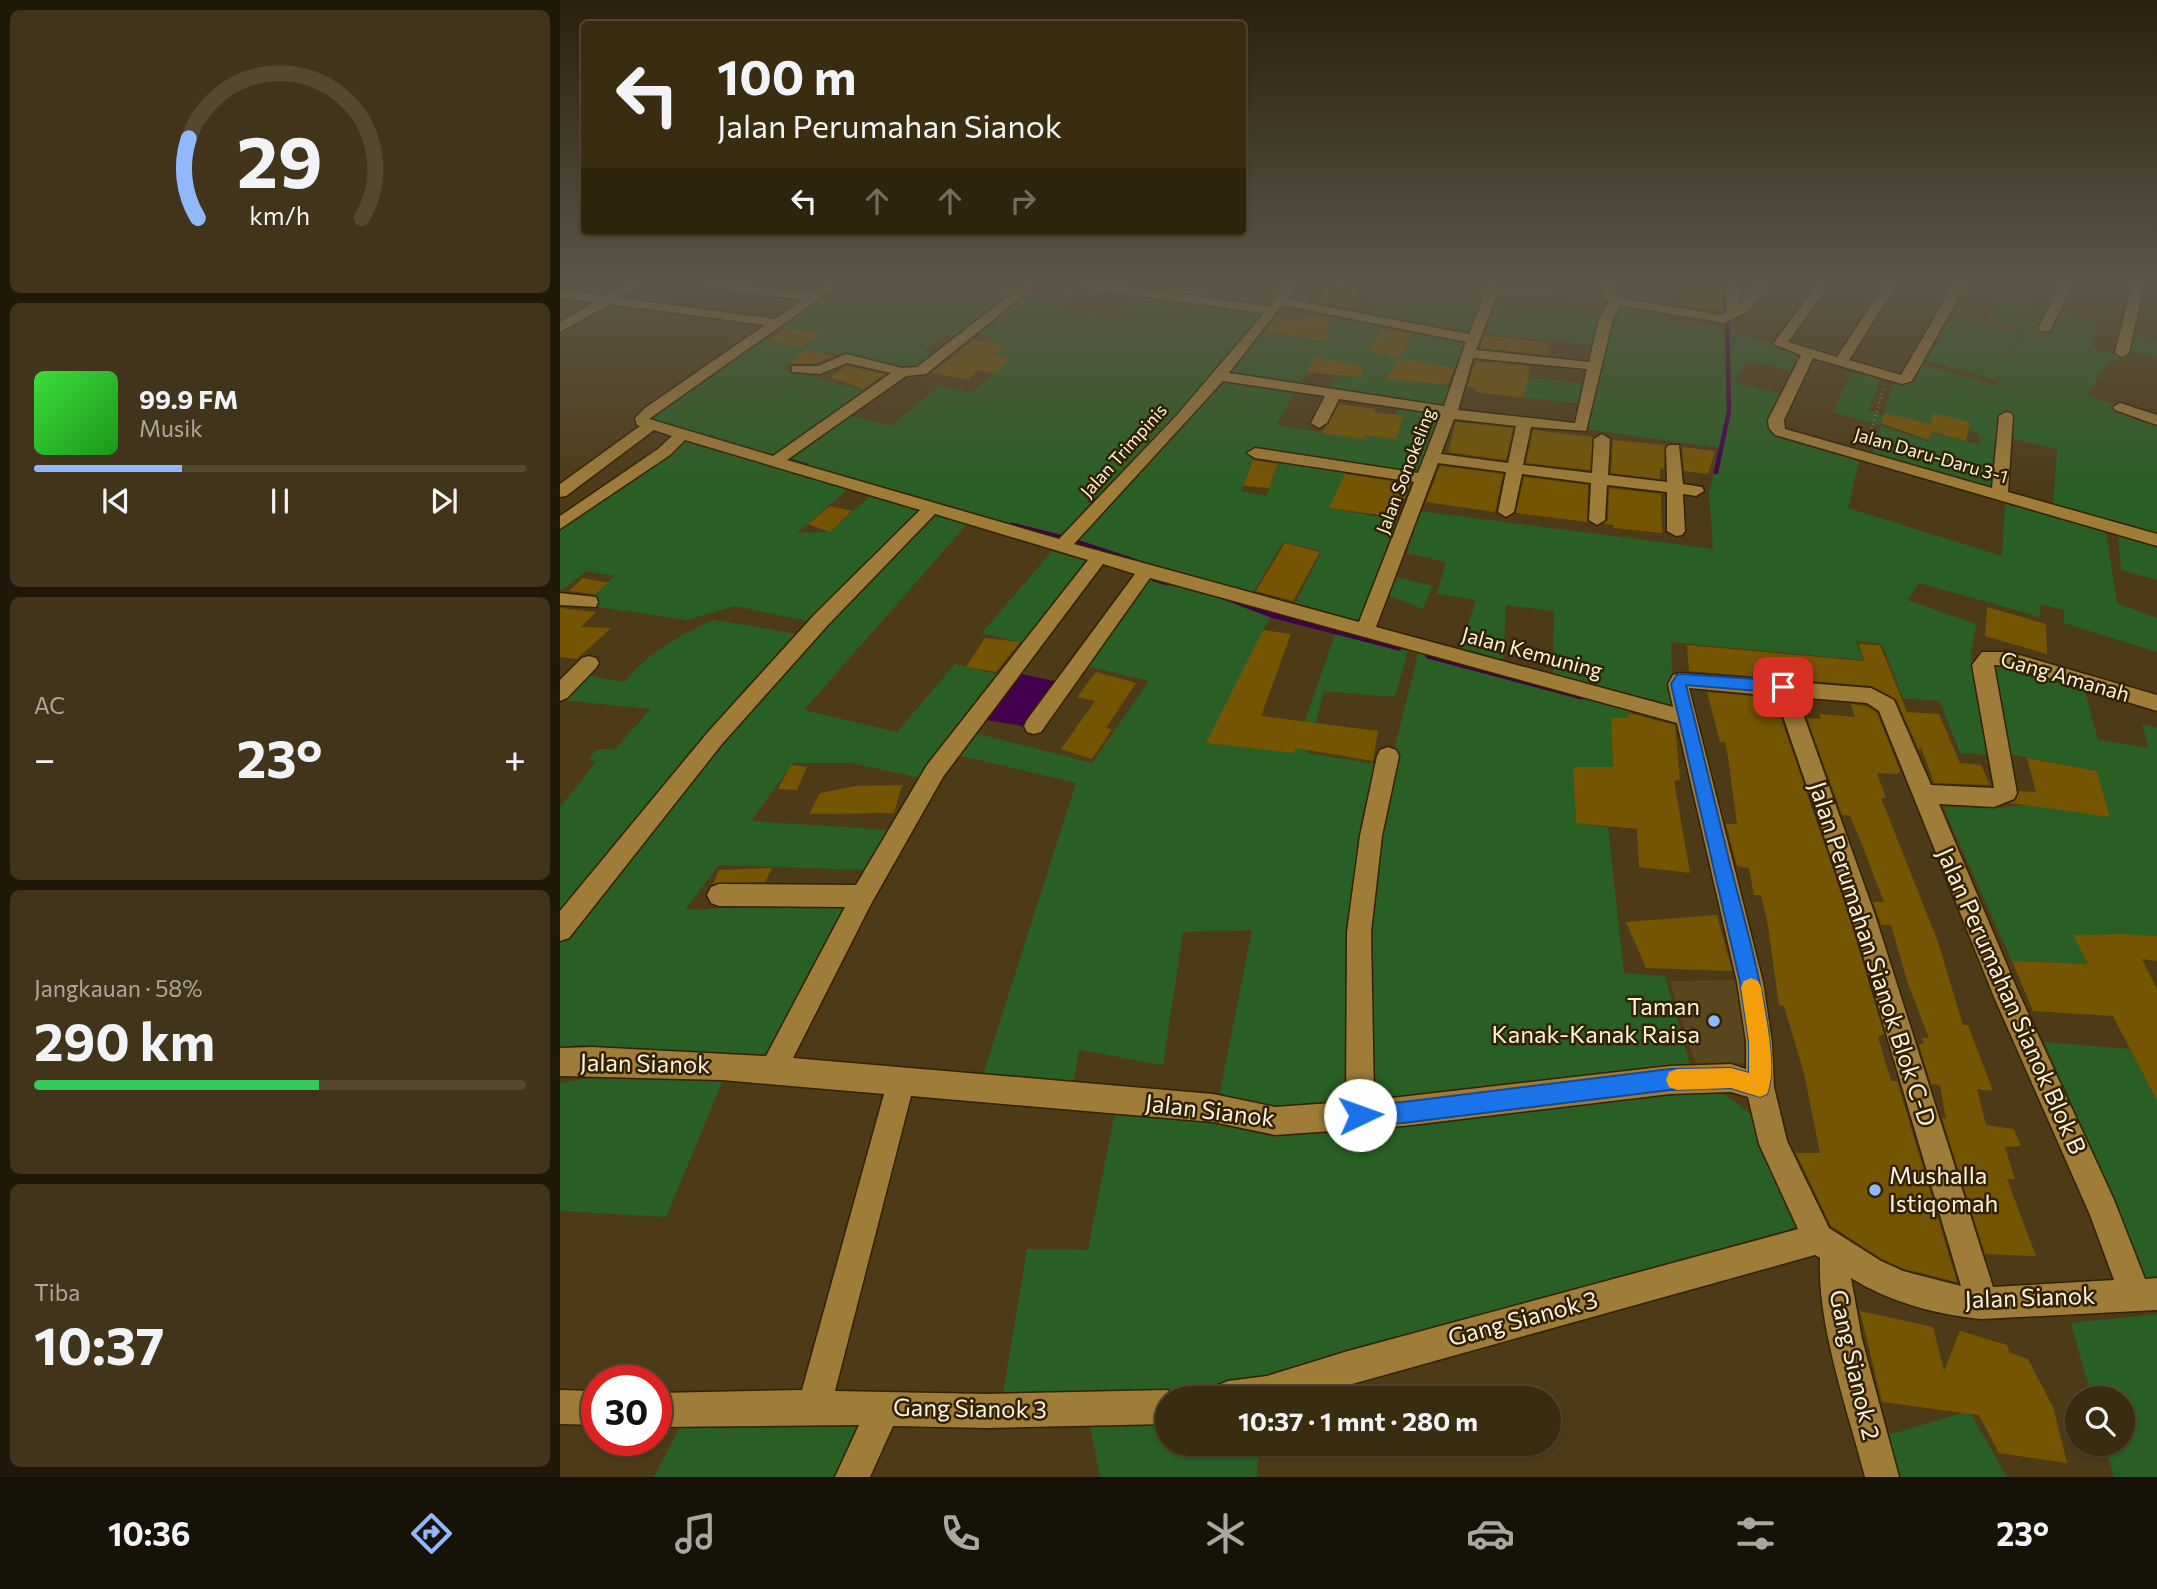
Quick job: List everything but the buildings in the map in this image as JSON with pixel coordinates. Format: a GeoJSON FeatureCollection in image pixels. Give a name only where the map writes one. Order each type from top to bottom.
{"type":"FeatureCollection","features":[{"type":"Feature","properties":{"kind":"street"},"geometry":{"type":"LineString","coordinates":[[652,425],[642,422],[644,415],[734,353]]}},
{"type":"Feature","properties":{"kind":"street"},"geometry":{"type":"LineString","coordinates":[[797,369],[820,370],[846,358],[914,373],[926,369],[946,353]]}},
{"type":"Feature","properties":{"kind":"street","name":"Jalan Trimpinis"},"geometry":{"type":"LineString","coordinates":[[1063,545],[1117,490],[1237,353]]}},
{"type":"Feature","properties":{"kind":"street","name":"Jalan Sonokeling"},"geometry":{"type":"LineString","coordinates":[[1365,632],[1450,412],[1469,353]]}},
{"type":"Feature","properties":{"kind":"street"},"geometry":{"type":"LineString","coordinates":[[1513,353],[1587,365]]}},
{"type":"Feature","properties":{"kind":"street"},"geometry":{"type":"LineString","coordinates":[[1218,376],[1450,412],[1581,428],[1598,353]]}},
{"type":"Feature","properties":{"kind":"street"},"geometry":{"type":"LineString","coordinates":[[1806,353],[1887,377],[1907,378],[1921,353]]}},
{"type":"Feature","properties":{"kind":"street"},"geometry":{"type":"LineString","coordinates":[[1840,363],[1847,353]]}},
{"type":"Feature","properties":{"kind":"street","name":"Jalan Daru-Daru 3-1"},"geometry":{"type":"LineString","coordinates":[[1809,354],[1776,420],[1777,428],[1795,438],[2157,540]]}},
{"type":"Feature","properties":{"kind":"street"},"geometry":{"type":"LineString","coordinates":[[777,460],[902,372]]}},
{"type":"Feature","properties":{"kind":"street"},"geometry":{"type":"LineString","coordinates":[[1320,423],[1334,393]]}},
{"type":"Feature","properties":{"kind":"street"},"geometry":{"type":"LineString","coordinates":[[2120,407],[2157,419]]}},
{"type":"Feature","properties":{"kind":"street"},"geometry":{"type":"LineString","coordinates":[[2000,496],[2006,416]]}},
{"type":"Feature","properties":{"kind":"street"},"geometry":{"type":"LineString","coordinates":[[560,492],[652,425]]}},
{"type":"Feature","properties":{"kind":"street","name":"Jalan Kemuning"},"geometry":{"type":"LineString","coordinates":[[652,425],[1146,571],[1686,718]]}},
{"type":"Feature","properties":{"kind":"street"},"geometry":{"type":"LineString","coordinates":[[1506,512],[1523,427]]}},
{"type":"Feature","properties":{"kind":"street"},"geometry":{"type":"LineString","coordinates":[[560,524],[664,452],[683,433]]}},
{"type":"Feature","properties":{"kind":"street"},"geometry":{"type":"LineString","coordinates":[[1597,520],[1602,439]]}},
{"type":"Feature","properties":{"kind":"street"},"geometry":{"type":"LineString","coordinates":[[1674,448],[1676,531]]}},
{"type":"Feature","properties":{"kind":"street"},"geometry":{"type":"LineString","coordinates":[[1255,453],[1424,479]]}},
{"type":"Feature","properties":{"kind":"street"},"geometry":{"type":"LineString","coordinates":[[1432,458],[1696,491]]}},
{"type":"Feature","properties":{"kind":"street"},"geometry":{"type":"LineString","coordinates":[[560,930],[715,738],[821,620],[932,507]]}},
{"type":"Feature","properties":{"kind":"street"},"geometry":{"type":"LineString","coordinates":[[773,1070],[863,896],[935,771],[1099,556]]}},
{"type":"Feature","properties":{"kind":"street"},"geometry":{"type":"LineString","coordinates":[[1034,726],[1146,571]]}},
{"type":"Feature","properties":{"kind":"street"},"geometry":{"type":"LineString","coordinates":[[560,599],[589,602]]}},
{"type":"Feature","properties":{"kind":"street","name":"Gang Amanah"},"geometry":{"type":"LineString","coordinates":[[1922,794],[1994,798],[2006,793],[1982,666],[1989,657],[2009,659],[2157,703]]}},
{"type":"Feature","properties":{"kind":"street"},"geometry":{"type":"LineString","coordinates":[[560,693],[589,663]]}},
{"type":"Feature","properties":{"kind":"street"},"geometry":{"type":"LineString","coordinates":[[1783,687],[1682,679],[1679,681],[1750,982],[1759,1042],[1760,1087],[1773,1144],[1827,1245]]}},
{"type":"Feature","properties":{"kind":"street","name":"Jalan Perumahan Sianok Blok B"},"geometry":{"type":"LineString","coordinates":[[1783,687],[1871,696],[1881,700],[1888,708],[2007,997],[2103,1210],[2146,1294]]}},
{"type":"Feature","properties":{"kind":"street","name":"Jalan Perumahan Sianok Blok C-D"},"geometry":{"type":"LineString","coordinates":[[1783,687],[1863,915],[1982,1303]]}},
{"type":"Feature","properties":{"kind":"street"},"geometry":{"type":"LineString","coordinates":[[1360,1115],[1359,932],[1371,836],[1388,756]]}},
{"type":"Feature","properties":{"kind":"street"},"geometry":{"type":"LineString","coordinates":[[719,895],[863,896]]}},
{"type":"Feature","properties":{"kind":"street","name":"Jalan Sianok"},"geometry":{"type":"LineString","coordinates":[[560,1062],[651,1063],[773,1070],[1213,1108],[1275,1121],[1403,1112],[1670,1080],[1731,1078],[1760,1087]]}},
{"type":"Feature","properties":{"kind":"street"},"geometry":{"type":"LineString","coordinates":[[814,1406],[901,1082]]}},
{"type":"Feature","properties":{"kind":"street","name":"Jalan Sianok"},"geometry":{"type":"LineString","coordinates":[[1827,1245],[1901,1286],[1956,1301],[1982,1303],[2146,1294]]}},
{"type":"Feature","properties":{"kind":"street","name":"Gang Sianok 3"},"geometry":{"type":"LineString","coordinates":[[1288,1386],[1348,1367],[1827,1245]]}},
{"type":"Feature","properties":{"kind":"street","name":"Gang Sianok 2"},"geometry":{"type":"LineString","coordinates":[[1827,1245],[1846,1339],[1882,1477]]}},
{"type":"Feature","properties":{"kind":"street","name":"Gang Sianok 3"},"geometry":{"type":"LineString","coordinates":[[672,1410],[814,1406],[987,1411],[1155,1407]]}},
{"type":"Feature","properties":{"kind":"street"},"geometry":{"type":"LineString","coordinates":[[560,1407],[581,1408]]}},
{"type":"Feature","properties":{"kind":"street"},"geometry":{"type":"LineString","coordinates":[[852,1477],[884,1408]]}},
{"type":"Feature","properties":{"kind":"path"},"geometry":{"type":"LineString","coordinates":[[1864,457],[1887,377]]}},
{"type":"Feature","properties":{"kind":"shaded area"},"geometry":{"type":"Polygon","coordinates":[[[1022,674],[1062,683],[1028,727],[986,720],[1022,674]]]}},
{"type":"Feature","properties":{"kind":"shaded area","name":"Taman Kanak-Kanak Raisa"},"geometry":{"type":"Polygon","coordinates":[[[1735,980],[1755,1062],[1696,1066],[1670,981],[1735,980]]]}},
{"type":"Feature","properties":{"kind":"green space"},"geometry":{"type":"Polygon","coordinates":[[[742,353],[802,353],[783,369],[870,392],[777,457],[688,430],[653,423],[655,415],[742,353]]]}},
{"type":"Feature","properties":{"kind":"green space"},"geometry":{"type":"Polygon","coordinates":[[[828,353],[931,353],[939,356],[913,371],[858,357],[828,353]]]}},
{"type":"Feature","properties":{"kind":"green space"},"geometry":{"type":"Polygon","coordinates":[[[1232,353],[1214,376],[1063,538],[950,510],[784,459],[846,414],[891,426],[940,385],[971,393],[1009,360],[994,355],[1232,353]]]}},
{"type":"Feature","properties":{"kind":"green space"},"geometry":{"type":"Polygon","coordinates":[[[1236,353],[1378,353],[1399,358],[1402,353],[1463,353],[1457,369],[1400,358],[1386,379],[1451,386],[1449,408],[1328,389],[1343,362],[1330,360],[1324,366],[1311,364],[1302,379],[1296,383],[1235,378],[1297,388],[1276,425],[1364,439],[1367,431],[1382,432],[1380,437],[1396,439],[1404,417],[1395,414],[1399,406],[1444,412],[1419,475],[1280,453],[1255,453],[1241,491],[1266,496],[1282,455],[1348,467],[1330,508],[1407,522],[1359,623],[1294,605],[1322,551],[1283,542],[1252,594],[1169,572],[1073,541],[1172,438],[1169,436],[1222,377],[1218,376],[1236,353]]]}},
{"type":"Feature","properties":{"kind":"green space"},"geometry":{"type":"Polygon","coordinates":[[[1604,353],[1803,353],[1792,372],[1748,360],[1735,382],[1784,394],[1771,423],[1781,437],[1859,461],[1848,508],[2002,556],[2005,504],[2106,531],[2117,603],[2157,618],[2157,652],[2064,623],[2064,610],[2040,604],[2040,617],[1919,583],[1907,600],[1976,624],[1971,654],[1991,755],[1960,753],[1940,701],[1903,698],[1882,644],[1856,641],[1863,660],[1671,642],[1672,682],[1684,711],[1553,674],[1554,611],[1506,605],[1503,662],[1460,652],[1476,600],[1437,594],[1446,562],[1407,553],[1419,511],[1713,549],[1709,492],[1721,448],[1586,429],[1604,353]]]}},
{"type":"Feature","properties":{"kind":"green space"},"geometry":{"type":"Polygon","coordinates":[[[1929,353],[2010,353],[2006,361],[2011,353],[2111,353],[2121,356],[2118,360],[2109,361],[2087,395],[2157,419],[2157,538],[2053,508],[2057,449],[2004,437],[1995,491],[1872,458],[1881,426],[1928,441],[1933,433],[1980,445],[1979,434],[1968,430],[1969,422],[1932,414],[1931,424],[1884,413],[1893,382],[1911,382],[1923,365],[1997,386],[2000,373],[1997,380],[1925,360],[1929,353]]]}},
{"type":"Feature","properties":{"kind":"green space"},"geometry":{"type":"Polygon","coordinates":[[[2138,353],[2157,353],[2157,358],[2138,353]]]}},
{"type":"Feature","properties":{"kind":"green space"},"geometry":{"type":"Polygon","coordinates":[[[1853,369],[1881,378],[1869,410],[1883,416],[1880,425],[1833,412],[1853,369]]]}},
{"type":"Feature","properties":{"kind":"green space"},"geometry":{"type":"Polygon","coordinates":[[[1528,378],[1591,384],[1586,404],[1524,398],[1528,378]]]}},
{"type":"Feature","properties":{"kind":"green space"},"geometry":{"type":"Polygon","coordinates":[[[687,438],[848,489],[797,533],[830,532],[870,496],[921,510],[807,621],[735,606],[687,620],[599,607],[591,597],[615,576],[586,571],[560,592],[560,527],[687,438]]]}},
{"type":"Feature","properties":{"kind":"green space"},"geometry":{"type":"Polygon","coordinates":[[[932,513],[968,523],[804,710],[897,732],[955,664],[1003,676],[925,779],[852,763],[793,763],[751,821],[888,830],[867,870],[719,865],[685,910],[788,905],[848,907],[763,1062],[579,1045],[560,1048],[560,937],[732,728],[932,513]]]}},
{"type":"Feature","properties":{"kind":"green space"},"geometry":{"type":"Polygon","coordinates":[[[2118,536],[2157,546],[2157,580],[2121,570],[2118,536]]]}},
{"type":"Feature","properties":{"kind":"green space"},"geometry":{"type":"Polygon","coordinates":[[[1052,551],[1092,561],[1029,644],[982,633],[1052,551]]]}},
{"type":"Feature","properties":{"kind":"green space"},"geometry":{"type":"Polygon","coordinates":[[[1397,577],[1432,586],[1423,609],[1388,595],[1397,577]]]}},
{"type":"Feature","properties":{"kind":"green space"},"geometry":{"type":"Polygon","coordinates":[[[1149,578],[1219,596],[1271,615],[1207,743],[1294,752],[1336,632],[1408,651],[1395,697],[1324,691],[1307,753],[1376,764],[1350,1105],[1282,1113],[1219,1097],[1252,930],[1183,932],[1163,1065],[1079,1050],[1073,1083],[981,1081],[1076,783],[953,754],[971,732],[1092,763],[1149,681],[1086,666],[1149,578]]]}},
{"type":"Feature","properties":{"kind":"green space"},"geometry":{"type":"Polygon","coordinates":[[[713,620],[803,635],[560,920],[560,807],[597,761],[588,760],[596,750],[615,749],[651,709],[560,700],[585,675],[625,682],[655,653],[713,620]]]}},
{"type":"Feature","properties":{"kind":"green space"},"geometry":{"type":"Polygon","coordinates":[[[1418,653],[1630,709],[1628,718],[1611,718],[1613,767],[1573,767],[1576,823],[1608,827],[1624,973],[1665,976],[1691,1069],[1369,1104],[1367,964],[1386,785],[1418,653]]]}},
{"type":"Feature","properties":{"kind":"green space"},"geometry":{"type":"Polygon","coordinates":[[[1991,660],[2084,688],[2098,740],[2149,748],[2142,724],[2157,728],[2157,936],[2074,935],[2088,964],[2012,961],[1943,807],[2000,808],[2025,805],[2110,816],[2097,771],[2010,754],[1991,660]]]}},
{"type":"Feature","properties":{"kind":"green space"},"geometry":{"type":"Polygon","coordinates":[[[2044,1042],[2130,1049],[2157,1101],[2157,1283],[2148,1283],[2044,1042]]]}},
{"type":"Feature","properties":{"kind":"green space"},"geometry":{"type":"Polygon","coordinates":[[[726,1073],[666,1217],[560,1211],[560,1083],[590,1078],[726,1073]]]}},
{"type":"Feature","properties":{"kind":"green space"},"geometry":{"type":"Polygon","coordinates":[[[1686,1087],[1720,1091],[1760,1121],[1799,1226],[1696,1262],[1541,1297],[1266,1377],[1220,1386],[1155,1386],[1155,1399],[1149,1400],[1003,1394],[1027,1249],[1088,1250],[1115,1112],[1274,1128],[1686,1087]]]}},
{"type":"Feature","properties":{"kind":"green space"},"geometry":{"type":"Polygon","coordinates":[[[2157,1314],[2157,1477],[2114,1477],[2108,1456],[2135,1456],[2135,1386],[2089,1386],[2071,1323],[2157,1314]]]}},
{"type":"Feature","properties":{"kind":"green space"},"geometry":{"type":"Polygon","coordinates":[[[1155,1407],[1155,1456],[1259,1456],[1257,1477],[1100,1477],[1087,1409],[1155,1407]]]}},
{"type":"Feature","properties":{"kind":"green space"},"geometry":{"type":"Polygon","coordinates":[[[1969,1411],[2007,1477],[1899,1477],[1885,1436],[1969,1411]]]}},
{"type":"Feature","properties":{"kind":"green space"},"geometry":{"type":"Polygon","coordinates":[[[869,1419],[842,1477],[654,1477],[665,1456],[672,1456],[672,1442],[682,1423],[869,1419]]]}},
{"type":"Feature","properties":{"kind":"waterway"},"geometry":{"type":"LineString","coordinates":[[1716,472],[1729,411],[1728,353]]}},
{"type":"Feature","properties":{"kind":"waterway"},"geometry":{"type":"LineString","coordinates":[[784,459],[807,466]]}},
{"type":"Feature","properties":{"kind":"waterway"},"geometry":{"type":"LineString","coordinates":[[1012,525],[1063,538],[1065,536]]}},
{"type":"Feature","properties":{"kind":"waterway"},"geometry":{"type":"LineString","coordinates":[[1073,541],[1137,562]]}},
{"type":"Feature","properties":{"kind":"waterway"},"geometry":{"type":"LineString","coordinates":[[1154,579],[1168,583]]}},
{"type":"Feature","properties":{"kind":"waterway"},"geometry":{"type":"LineString","coordinates":[[1226,598],[1271,615],[1399,648]]}},
{"type":"Feature","properties":{"kind":"waterway"},"geometry":{"type":"LineString","coordinates":[[1428,656],[1582,697]]}},
{"type":"Feature","properties":{"kind":"slow traffic"},"geometry":{"type":"LineString","coordinates":[[1677,1080],[1731,1078],[1760,1087],[1759,1042],[1751,987]]}},
{"type":"Feature","properties":{"kind":"place","name":"Taman Kanak-Kanak Raisa"},"geometry":{"type":"Point","coordinates":[1714,1021]}},
{"type":"Feature","properties":{"kind":"place","name":"Mushalla Istiqomah"},"geometry":{"type":"Point","coordinates":[1875,1190]}},
{"type":"Feature","properties":{"kind":"route"},"geometry":{"type":"LineString","coordinates":[[1360,1115],[1670,1080],[1731,1078],[1760,1087],[1759,1042],[1750,982],[1678,684],[1682,679],[1783,687]]}}]}
